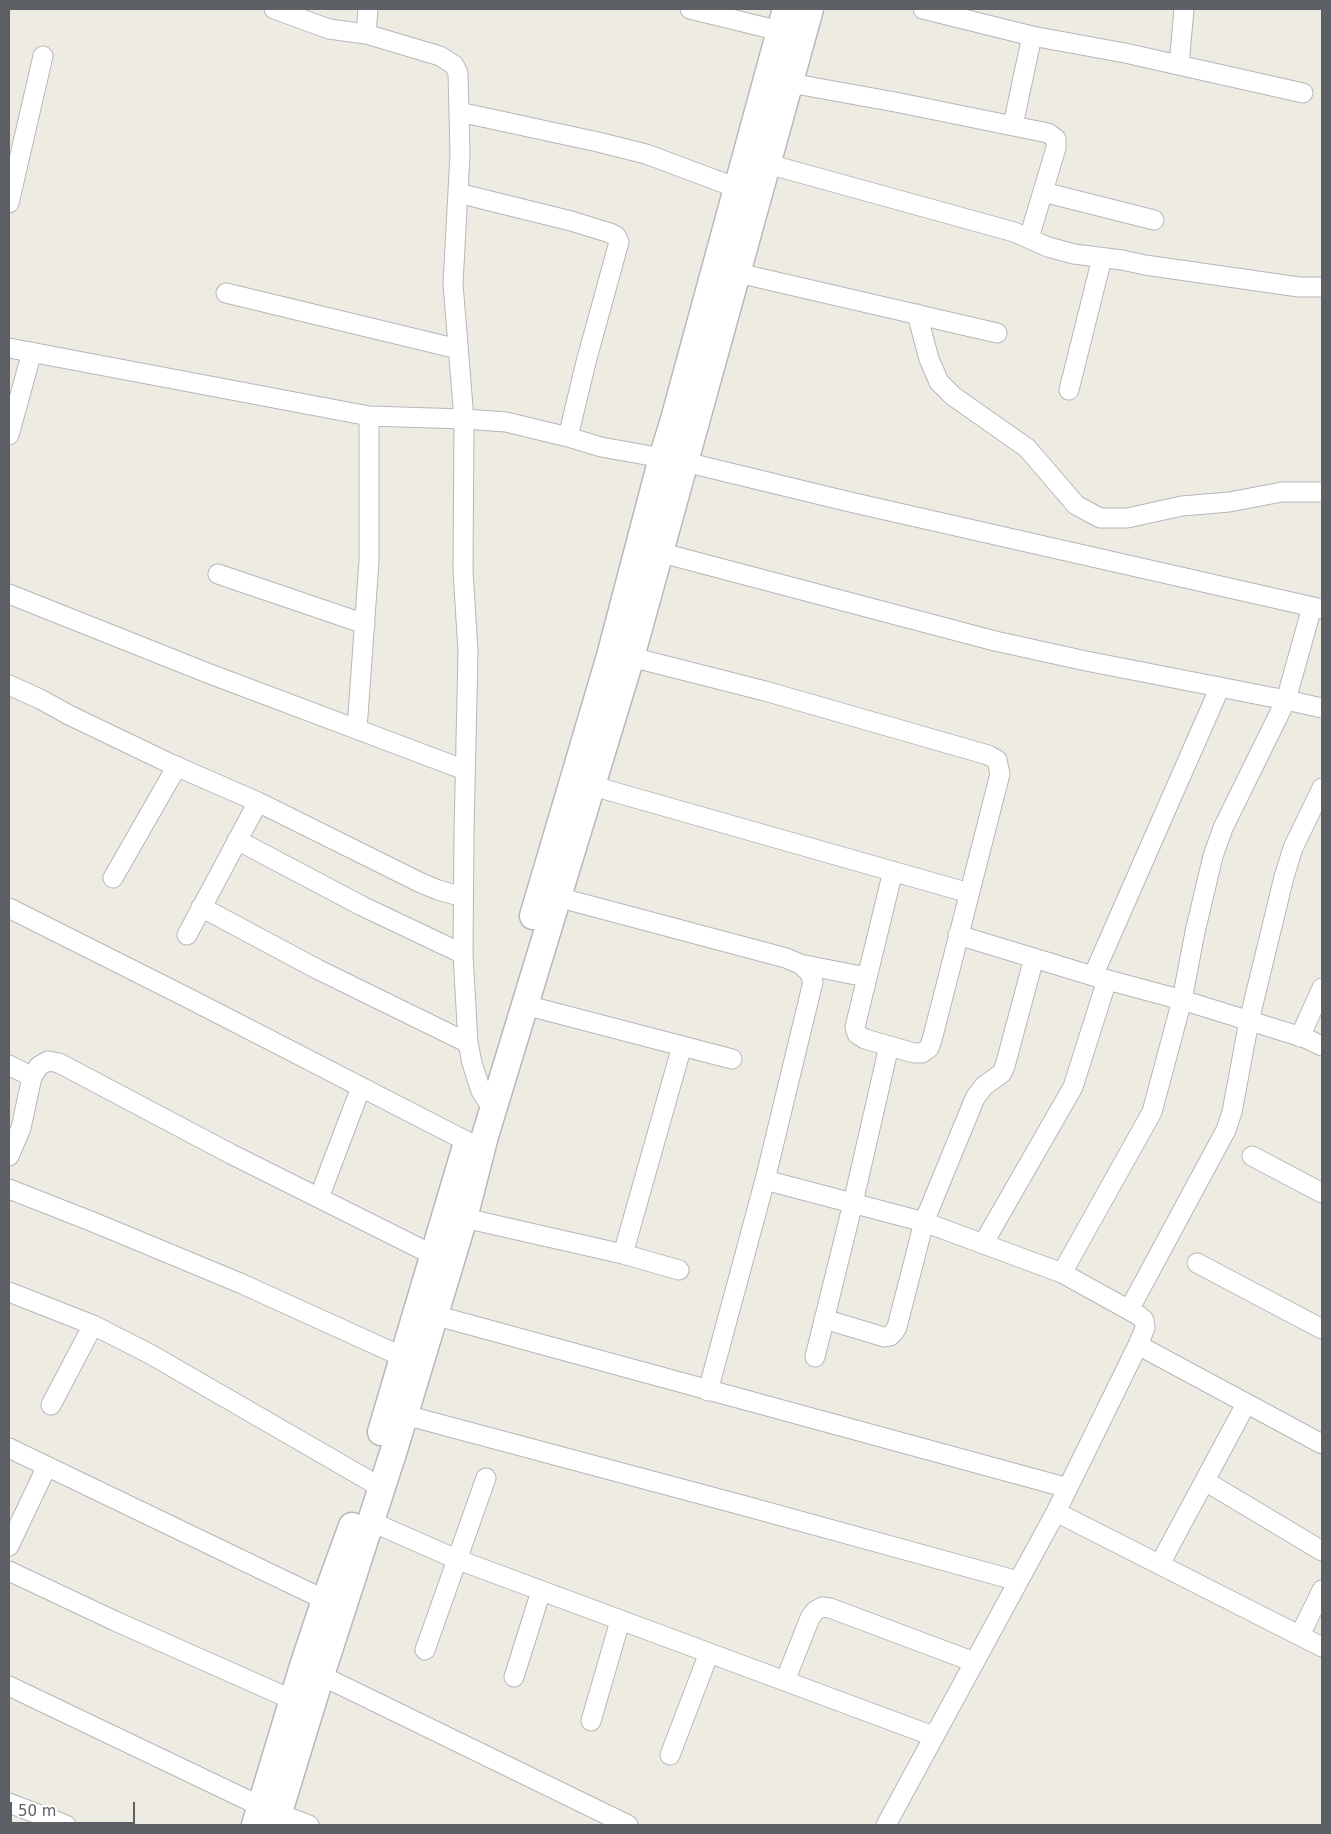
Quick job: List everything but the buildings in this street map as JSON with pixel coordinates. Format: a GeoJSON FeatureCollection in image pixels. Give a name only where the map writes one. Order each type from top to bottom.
{"type":"FeatureCollection","features":[{"type":"Feature","properties":{"kind":"main road"},"geometry":{"type":"LineString","coordinates":[[267,1817],[293,1700],[312,1671],[325,1600],[354,1521],[374,1484],[583,783],[631,656],[650,549],[726,271],[768,164],[810,9]]}},
{"type":"Feature","properties":{"kind":"main road"},"geometry":{"type":"LineString","coordinates":[[726,271],[737,188],[783,20]]}},
{"type":"Feature","properties":{"kind":"main road"},"geometry":{"type":"LineString","coordinates":[[583,783],[610,656],[650,549]]}},
{"type":"Feature","properties":{"kind":"main road"},"geometry":{"type":"LineString","coordinates":[[396,1412],[403,1356],[426,1313],[432,1254],[454,1216],[468,1142],[487,1101],[525,1005],[549,895]]}},
{"type":"Feature","properties":{"kind":"main road"},"geometry":{"type":"LineString","coordinates":[[267,1817],[312,1671],[372,1522],[374,1484]]}},
{"type":"Feature","properties":{"kind":"street"},"geometry":{"type":"LineString","coordinates":[[274,9],[301,14],[329,29],[366,34],[448,60],[454,65],[458,73],[460,154],[453,284],[464,419],[463,571],[468,651],[463,954],[468,1043],[472,1063],[487,1101]]}},
{"type":"Feature","properties":{"kind":"street"},"geometry":{"type":"LineString","coordinates":[[366,34],[368,9]]}},
{"type":"Feature","properties":{"kind":"street"},"geometry":{"type":"LineString","coordinates":[[690,9],[783,20]]}},
{"type":"Feature","properties":{"kind":"street"},"geometry":{"type":"LineString","coordinates":[[923,9],[1032,36],[1180,65],[1303,93]]}},
{"type":"Feature","properties":{"kind":"street"},"geometry":{"type":"LineString","coordinates":[[1180,65],[1184,9]]}},
{"type":"Feature","properties":{"kind":"street"},"geometry":{"type":"LineString","coordinates":[[1013,125],[1032,36]]}},
{"type":"Feature","properties":{"kind":"street"},"geometry":{"type":"LineString","coordinates":[[9,203],[43,56]]}},
{"type":"Feature","properties":{"kind":"street"},"geometry":{"type":"LineString","coordinates":[[790,83],[1048,133],[1056,139],[1056,148],[1029,238]]}},
{"type":"Feature","properties":{"kind":"street"},"geometry":{"type":"LineString","coordinates":[[459,112],[636,152],[737,188]]}},
{"type":"Feature","properties":{"kind":"street"},"geometry":{"type":"LineString","coordinates":[[768,164],[983,222],[1014,232],[1048,247],[1074,254],[1299,287],[1322,287]]}},
{"type":"Feature","properties":{"kind":"street"},"geometry":{"type":"LineString","coordinates":[[1043,192],[1154,220]]}},
{"type":"Feature","properties":{"kind":"street"},"geometry":{"type":"LineString","coordinates":[[458,193],[571,220],[610,233],[616,236],[619,242],[588,354],[568,437]]}},
{"type":"Feature","properties":{"kind":"street"},"geometry":{"type":"LineString","coordinates":[[1069,390],[1102,258]]}},
{"type":"Feature","properties":{"kind":"street"},"geometry":{"type":"LineString","coordinates":[[726,271],[997,332]]}},
{"type":"Feature","properties":{"kind":"street"},"geometry":{"type":"LineString","coordinates":[[226,293],[458,349]]}},
{"type":"Feature","properties":{"kind":"street"},"geometry":{"type":"LineString","coordinates":[[917,314],[929,359],[939,382],[953,396],[1027,448],[1076,505],[1100,518],[1127,518],[1182,506],[1229,502],[1282,492],[1322,492]]}},
{"type":"Feature","properties":{"kind":"street"},"geometry":{"type":"LineString","coordinates":[[9,348],[369,416],[506,422],[601,447],[674,460],[1317,608],[1286,700],[1223,828],[1214,856],[1195,932],[1182,1000],[1152,1112],[1062,1273]]}},
{"type":"Feature","properties":{"kind":"street"},"geometry":{"type":"LineString","coordinates":[[9,435],[32,352]]}},
{"type":"Feature","properties":{"kind":"street"},"geometry":{"type":"LineString","coordinates":[[357,729],[370,561],[369,416]]}},
{"type":"Feature","properties":{"kind":"street"},"geometry":{"type":"LineString","coordinates":[[650,549],[995,641],[1322,708]]}},
{"type":"Feature","properties":{"kind":"street"},"geometry":{"type":"LineString","coordinates":[[218,574],[365,624]]}},
{"type":"Feature","properties":{"kind":"street"},"geometry":{"type":"LineString","coordinates":[[9,594],[210,674],[465,770]]}},
{"type":"Feature","properties":{"kind":"street"},"geometry":{"type":"LineString","coordinates":[[631,656],[765,691],[988,755],[998,760],[1000,774],[929,1048],[922,1053],[914,1053],[865,1039],[857,1034],[854,1027],[893,871]]}},
{"type":"Feature","properties":{"kind":"street"},"geometry":{"type":"LineString","coordinates":[[983,1244],[1073,1087],[1100,978],[1220,687]]}},
{"type":"Feature","properties":{"kind":"street"},"geometry":{"type":"LineString","coordinates":[[11,692],[258,802],[418,882],[463,897]]}},
{"type":"Feature","properties":{"kind":"street"},"geometry":{"type":"LineString","coordinates":[[113,878],[176,766]]}},
{"type":"Feature","properties":{"kind":"street"},"geometry":{"type":"LineString","coordinates":[[583,783],[969,893]]}},
{"type":"Feature","properties":{"kind":"street"},"geometry":{"type":"LineString","coordinates":[[1129,1310],[1226,1130],[1236,1098],[1237,1081],[1249,1021],[1284,877],[1293,848],[1322,788]]}},
{"type":"Feature","properties":{"kind":"street"},"geometry":{"type":"LineString","coordinates":[[186,935],[258,802]]}},
{"type":"Feature","properties":{"kind":"street"},"geometry":{"type":"LineString","coordinates":[[237,840],[362,906],[463,954]]}},
{"type":"Feature","properties":{"kind":"street"},"geometry":{"type":"LineString","coordinates":[[549,895],[800,964],[866,978]]}},
{"type":"Feature","properties":{"kind":"street"},"geometry":{"type":"LineString","coordinates":[[201,907],[317,969],[468,1043]]}},
{"type":"Feature","properties":{"kind":"street"},"geometry":{"type":"LineString","coordinates":[[9,908],[468,1142]]}},
{"type":"Feature","properties":{"kind":"street"},"geometry":{"type":"LineString","coordinates":[[958,935],[1100,978],[1182,1000],[1300,1037],[1322,1046]]}},
{"type":"Feature","properties":{"kind":"street"},"geometry":{"type":"LineString","coordinates":[[824,1319],[884,1336],[890,1336],[897,1327],[924,1222],[975,1098],[984,1086],[1002,1073],[1005,1066],[1034,958]]}},
{"type":"Feature","properties":{"kind":"street"},"geometry":{"type":"LineString","coordinates":[[708,1391],[765,1180],[813,982],[810,972],[800,964]]}},
{"type":"Feature","properties":{"kind":"street"},"geometry":{"type":"LineString","coordinates":[[1300,1037],[1322,988]]}},
{"type":"Feature","properties":{"kind":"street"},"geometry":{"type":"LineString","coordinates":[[525,1005],[732,1059]]}},
{"type":"Feature","properties":{"kind":"street"},"geometry":{"type":"LineString","coordinates":[[623,1254],[682,1046]]}},
{"type":"Feature","properties":{"kind":"street"},"geometry":{"type":"LineString","coordinates":[[815,1357],[889,1046]]}},
{"type":"Feature","properties":{"kind":"street"},"geometry":{"type":"LineString","coordinates":[[9,1156],[21,1128],[32,1077],[39,1066],[48,1061],[59,1063],[231,1154],[432,1254]]}},
{"type":"Feature","properties":{"kind":"street"},"geometry":{"type":"LineString","coordinates":[[9,1065],[32,1077]]}},
{"type":"Feature","properties":{"kind":"street"},"geometry":{"type":"LineString","coordinates":[[319,1198],[362,1087]]}},
{"type":"Feature","properties":{"kind":"street"},"geometry":{"type":"LineString","coordinates":[[1252,1156],[1322,1193]]}},
{"type":"Feature","properties":{"kind":"street"},"geometry":{"type":"LineString","coordinates":[[765,1180],[924,1222],[1062,1273],[1144,1320],[1145,1328],[1138,1345],[1056,1512],[886,1825]]}},
{"type":"Feature","properties":{"kind":"street"},"geometry":{"type":"LineString","coordinates":[[9,1189],[240,1283],[403,1356]]}},
{"type":"Feature","properties":{"kind":"street"},"geometry":{"type":"LineString","coordinates":[[454,1216],[623,1254],[679,1270]]}},
{"type":"Feature","properties":{"kind":"street"},"geometry":{"type":"LineString","coordinates":[[1196,1263],[1322,1328]]}},
{"type":"Feature","properties":{"kind":"street"},"geometry":{"type":"LineString","coordinates":[[9,1292],[93,1326],[150,1354],[374,1484]]}},
{"type":"Feature","properties":{"kind":"street"},"geometry":{"type":"LineString","coordinates":[[426,1313],[1068,1488]]}},
{"type":"Feature","properties":{"kind":"street"},"geometry":{"type":"LineString","coordinates":[[51,1405],[93,1326]]}},
{"type":"Feature","properties":{"kind":"street"},"geometry":{"type":"LineString","coordinates":[[1138,1345],[1322,1444]]}},
{"type":"Feature","properties":{"kind":"street"},"geometry":{"type":"LineString","coordinates":[[1160,1564],[1246,1404]]}},
{"type":"Feature","properties":{"kind":"street"},"geometry":{"type":"LineString","coordinates":[[396,1412],[1018,1581]]}},
{"type":"Feature","properties":{"kind":"street"},"geometry":{"type":"LineString","coordinates":[[9,1448],[325,1600]]}},
{"type":"Feature","properties":{"kind":"street"},"geometry":{"type":"LineString","coordinates":[[9,1546],[47,1466]]}},
{"type":"Feature","properties":{"kind":"street"},"geometry":{"type":"LineString","coordinates":[[425,1650],[486,1478]]}},
{"type":"Feature","properties":{"kind":"street"},"geometry":{"type":"LineString","coordinates":[[1204,1481],[1322,1551]]}},
{"type":"Feature","properties":{"kind":"street"},"geometry":{"type":"LineString","coordinates":[[1056,1512],[1300,1634],[1322,1647]]}},
{"type":"Feature","properties":{"kind":"street"},"geometry":{"type":"LineString","coordinates":[[372,1522],[456,1559],[933,1736]]}},
{"type":"Feature","properties":{"kind":"street"},"geometry":{"type":"LineString","coordinates":[[9,1571],[115,1621],[293,1700]]}},
{"type":"Feature","properties":{"kind":"street"},"geometry":{"type":"LineString","coordinates":[[1300,1634],[1322,1590]]}},
{"type":"Feature","properties":{"kind":"street"},"geometry":{"type":"LineString","coordinates":[[514,1676],[540,1591]]}},
{"type":"Feature","properties":{"kind":"street"},"geometry":{"type":"LineString","coordinates":[[785,1681],[810,1618],[815,1610],[822,1607],[830,1608],[974,1662]]}},
{"type":"Feature","properties":{"kind":"street"},"geometry":{"type":"LineString","coordinates":[[591,1721],[620,1621]]}},
{"type":"Feature","properties":{"kind":"street"},"geometry":{"type":"LineString","coordinates":[[670,1755],[710,1654]]}},
{"type":"Feature","properties":{"kind":"street"},"geometry":{"type":"LineString","coordinates":[[312,1671],[626,1825]]}},
{"type":"Feature","properties":{"kind":"street"},"geometry":{"type":"LineString","coordinates":[[9,1686],[267,1817],[309,1825]]}},
{"type":"Feature","properties":{"kind":"street"},"geometry":{"type":"LineString","coordinates":[[9,1803],[66,1825]]}}]}
